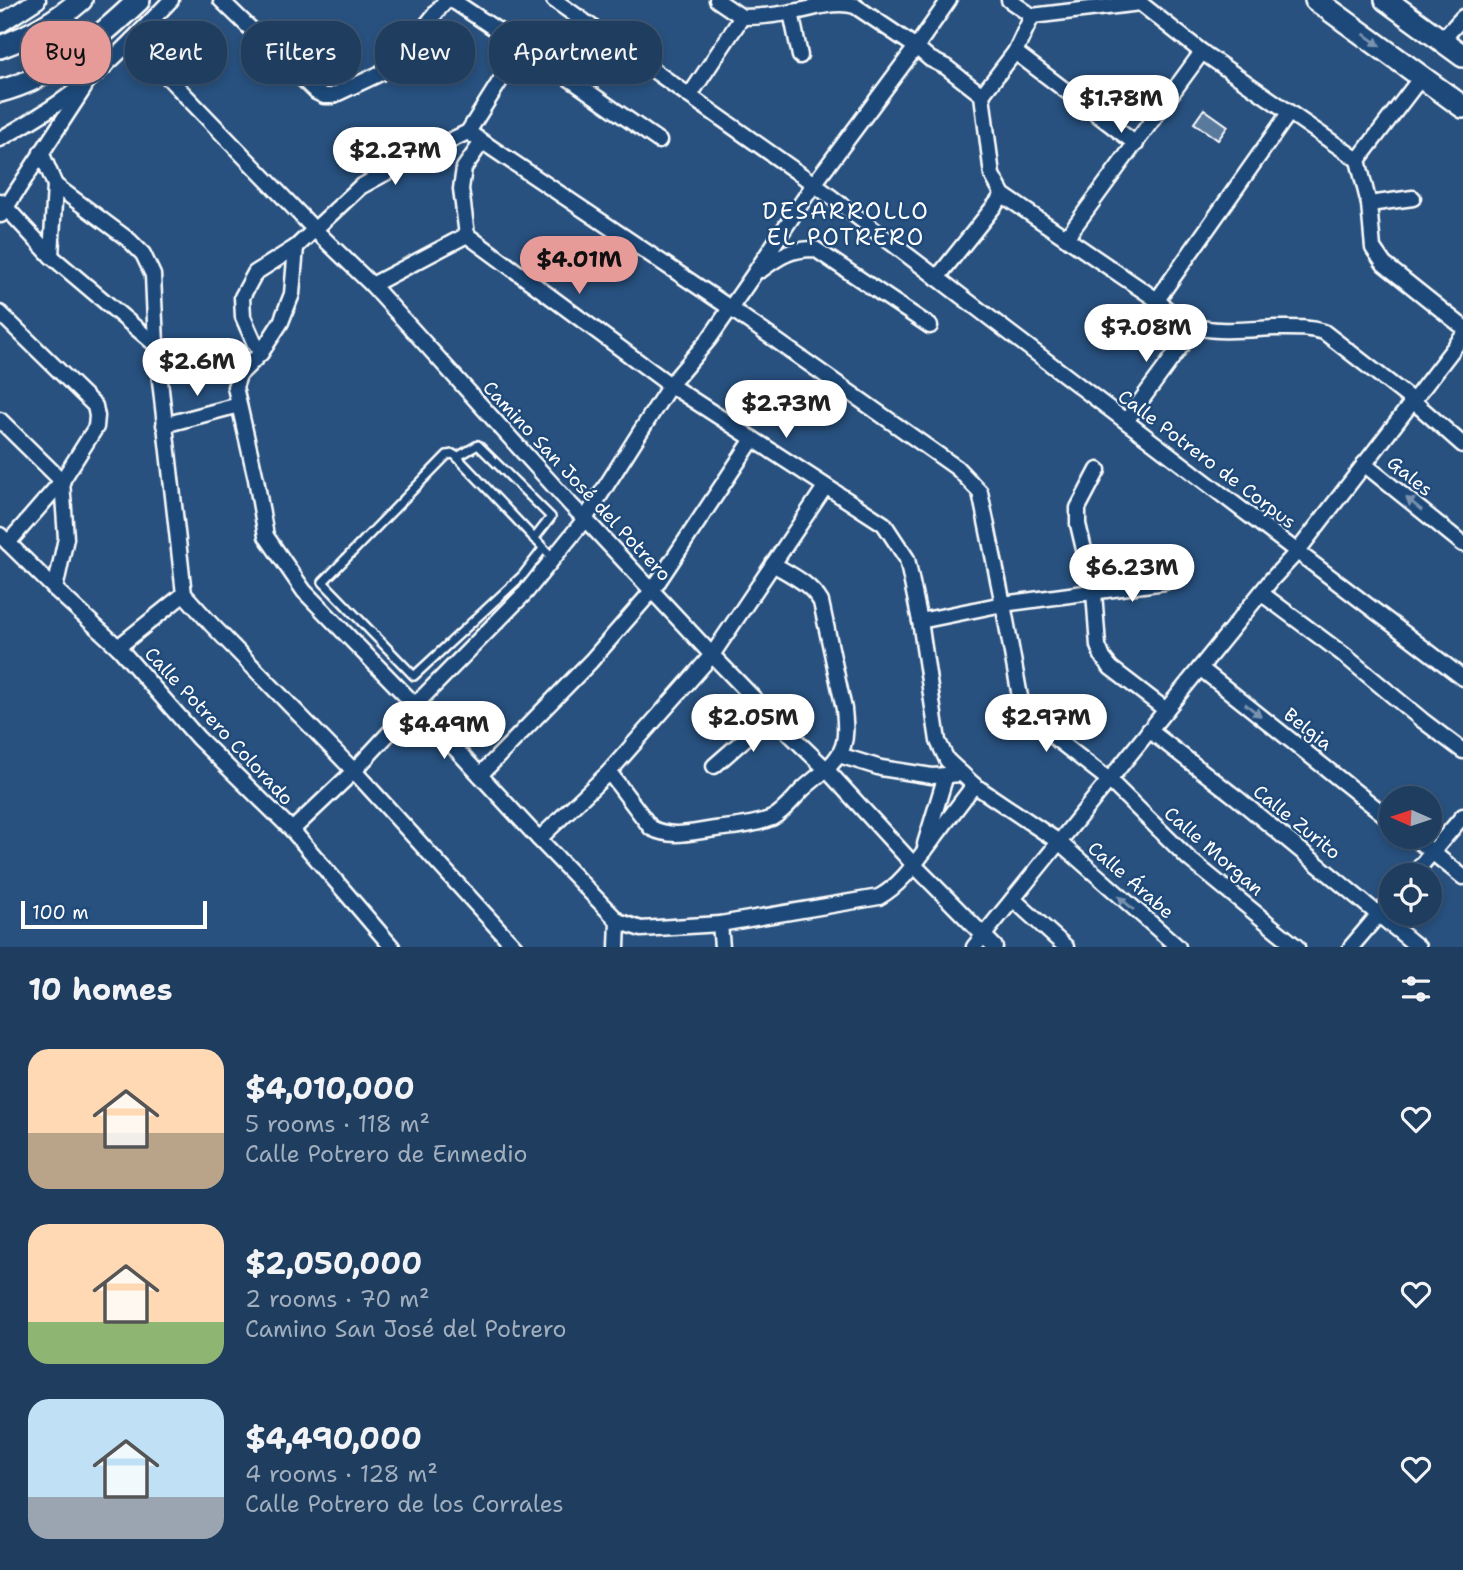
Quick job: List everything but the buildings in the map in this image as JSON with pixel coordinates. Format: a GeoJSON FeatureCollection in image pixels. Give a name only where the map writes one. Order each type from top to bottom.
{"type":"FeatureCollection","features":[{"type":"Feature","properties":{"kind":"main road"},"geometry":{"type":"LineString","coordinates":[[0,47],[43,27],[81,0]]}},
{"type":"Feature","properties":{"kind":"main road"},"geometry":{"type":"LineString","coordinates":[[0,91],[17,87],[48,72],[107,30],[139,0]]}},
{"type":"Feature","properties":{"kind":"main road"},"geometry":{"type":"LineString","coordinates":[[1316,0],[1463,107]]}},
{"type":"Feature","properties":{"kind":"main road"},"geometry":{"type":"LineString","coordinates":[[1385,0],[1463,56]]}},
{"type":"Feature","properties":{"kind":"street"},"geometry":{"type":"LineString","coordinates":[[0,24],[37,0]]}},
{"type":"Feature","properties":{"kind":"street"},"geometry":{"type":"LineString","coordinates":[[151,21],[171,0]]}},
{"type":"Feature","properties":{"kind":"street"},"geometry":{"type":"LineString","coordinates":[[221,0],[316,92],[324,96],[332,96],[379,74],[402,56],[446,0]]}},
{"type":"Feature","properties":{"kind":"street"},"geometry":{"type":"LineString","coordinates":[[452,0],[489,24]]}},
{"type":"Feature","properties":{"kind":"street","name":"Calle Potrero de Corpus"},"geometry":{"type":"LineString","coordinates":[[554,0],[814,184],[1126,421],[1292,556],[1463,678]]}},
{"type":"Feature","properties":{"kind":"street"},"geometry":{"type":"LineString","coordinates":[[718,0],[742,17],[791,12],[837,3],[855,6],[930,59],[961,77],[982,95],[992,175],[1003,195],[1195,327],[1226,330],[1298,327],[1324,332],[1413,401],[1463,445]]}},
{"type":"Feature","properties":{"kind":"street"},"geometry":{"type":"LineString","coordinates":[[292,830],[354,771],[526,592],[548,554],[585,519],[670,385],[709,339],[814,184],[949,0]]}},
{"type":"Feature","properties":{"kind":"street"},"geometry":{"type":"LineString","coordinates":[[1009,0],[1032,16],[1141,2],[1202,52],[1358,160],[1369,204],[1373,248],[1384,264],[1463,327]]}},
{"type":"Feature","properties":{"kind":"street"},"geometry":{"type":"LineString","coordinates":[[791,12],[800,56]]}},
{"type":"Feature","properties":{"kind":"street"},"geometry":{"type":"LineString","coordinates":[[982,95],[1014,52],[1032,16]]}},
{"type":"Feature","properties":{"kind":"street"},"geometry":{"type":"LineString","coordinates":[[690,95],[742,17]]}},
{"type":"Feature","properties":{"kind":"street"},"geometry":{"type":"LineString","coordinates":[[1442,40],[1463,17]]}},
{"type":"Feature","properties":{"kind":"street"},"geometry":{"type":"LineString","coordinates":[[111,60],[125,47]]}},
{"type":"Feature","properties":{"kind":"street"},"geometry":{"type":"LineString","coordinates":[[1014,52],[1136,144]]}},
{"type":"Feature","properties":{"kind":"street"},"geometry":{"type":"LineString","coordinates":[[1066,238],[1202,52]]}},
{"type":"Feature","properties":{"kind":"street"},"geometry":{"type":"LineString","coordinates":[[1358,160],[1422,76]]}},
{"type":"Feature","properties":{"kind":"street"},"geometry":{"type":"LineString","coordinates":[[0,139],[48,110],[84,84]]}},
{"type":"Feature","properties":{"kind":"street"},"geometry":{"type":"LineString","coordinates":[[86,84],[2,208],[51,256],[156,345]]}},
{"type":"Feature","properties":{"kind":"street","name":"Camino San José del Potrero"},"geometry":{"type":"LineString","coordinates":[[174,84],[372,285],[571,505],[712,655],[918,860],[979,941],[995,947]]}},
{"type":"Feature","properties":{"kind":"street"},"geometry":{"type":"LineString","coordinates":[[261,353],[243,317],[242,297],[255,273],[296,247],[360,187],[412,158],[468,132],[498,84]]}},
{"type":"Feature","properties":{"kind":"street"},"geometry":{"type":"LineString","coordinates":[[577,84],[659,141]]}},
{"type":"Feature","properties":{"kind":"street"},"geometry":{"type":"LineString","coordinates":[[1157,300],[1289,113]]}},
{"type":"Feature","properties":{"kind":"street","name":"Calle Morgan"},"geometry":{"type":"LineString","coordinates":[[468,132],[730,309],[969,479],[979,492],[1023,713],[1109,780],[1188,858],[1297,947]]}},
{"type":"Feature","properties":{"kind":"street"},"geometry":{"type":"LineString","coordinates":[[372,285],[467,235],[461,189],[464,168],[482,142]]}},
{"type":"Feature","properties":{"kind":"street"},"geometry":{"type":"LineString","coordinates":[[41,152],[55,185],[51,256]]}},
{"type":"Feature","properties":{"kind":"street"},"geometry":{"type":"LineString","coordinates":[[55,185],[129,240],[143,254],[153,275],[156,345],[184,594],[354,771],[515,947]]}},
{"type":"Feature","properties":{"kind":"street"},"geometry":{"type":"LineString","coordinates":[[937,278],[1003,195]]}},
{"type":"Feature","properties":{"kind":"street"},"geometry":{"type":"LineString","coordinates":[[1369,204],[1413,198]]}},
{"type":"Feature","properties":{"kind":"street","name":"Calle Árabe"},"geometry":{"type":"LineString","coordinates":[[467,235],[670,385],[884,524],[907,559],[920,621],[938,741],[947,760],[974,785],[1059,842],[1178,947]]}},
{"type":"Feature","properties":{"kind":"street"},"geometry":{"type":"LineString","coordinates":[[296,247],[292,294],[281,322],[261,353],[239,375],[234,387],[256,479],[266,536],[304,591],[618,922],[641,929],[720,924],[879,897],[897,884],[918,860],[974,785]]}},
{"type":"Feature","properties":{"kind":"street"},"geometry":{"type":"LineString","coordinates":[[752,278],[780,256],[800,249],[815,249],[930,326]]}},
{"type":"Feature","properties":{"kind":"street"},"geometry":{"type":"LineString","coordinates":[[0,313],[95,406],[97,416],[96,427],[62,481],[4,538]]}},
{"type":"Feature","properties":{"kind":"street"},"geometry":{"type":"LineString","coordinates":[[1126,421],[1195,327]]}},
{"type":"Feature","properties":{"kind":"street"},"geometry":{"type":"LineString","coordinates":[[979,941],[1292,556],[1460,344]]}},
{"type":"Feature","properties":{"kind":"street"},"geometry":{"type":"LineString","coordinates":[[164,425],[239,405]]}},
{"type":"Feature","properties":{"kind":"street"},"geometry":{"type":"LineString","coordinates":[[0,420],[62,481],[66,538],[55,589]]}},
{"type":"Feature","properties":{"kind":"street"},"geometry":{"type":"LineString","coordinates":[[480,775],[591,660],[652,591],[754,439]]}},
{"type":"Feature","properties":{"kind":"street","name":"Gales"},"geometry":{"type":"LineString","coordinates":[[1364,464],[1463,544]]}},
{"type":"Feature","properties":{"kind":"street"},"geometry":{"type":"LineString","coordinates":[[1098,470],[1078,508],[1078,524],[1094,592],[1098,646],[1111,668],[1166,710]]}},
{"type":"Feature","properties":{"kind":"street"},"geometry":{"type":"LineString","coordinates":[[539,839],[609,772],[712,655],[825,487]]}},
{"type":"Feature","properties":{"kind":"street","name":"Calle Potrero Colorado"},"geometry":{"type":"LineString","coordinates":[[4,538],[118,647],[198,737],[292,830],[392,947]]}},
{"type":"Feature","properties":{"kind":"street"},"geometry":{"type":"LineString","coordinates":[[609,772],[651,828],[659,832],[679,834],[753,823],[775,816],[839,755],[846,727],[844,709],[821,602],[806,584],[773,564]]}},
{"type":"Feature","properties":{"kind":"street"},"geometry":{"type":"LineString","coordinates":[[920,621],[1003,604],[1165,582]]}},
{"type":"Feature","properties":{"kind":"street"},"geometry":{"type":"LineString","coordinates":[[1261,593],[1344,655],[1463,751]]}},
{"type":"Feature","properties":{"kind":"street"},"geometry":{"type":"LineString","coordinates":[[118,647],[184,594]]}},
{"type":"Feature","properties":{"kind":"street","name":"Belgia"},"geometry":{"type":"LineString","coordinates":[[1200,668],[1379,810]]}},
{"type":"Feature","properties":{"kind":"street"},"geometry":{"type":"LineString","coordinates":[[714,766],[771,716]]}},
{"type":"Feature","properties":{"kind":"street","name":"Calle Zurito"},"geometry":{"type":"LineString","coordinates":[[1149,730],[1379,914]]}},
{"type":"Feature","properties":{"kind":"street"},"geometry":{"type":"LineString","coordinates":[[839,755],[881,768],[932,776],[962,774]]}},
{"type":"Feature","properties":{"kind":"street"},"geometry":{"type":"LineString","coordinates":[[918,860],[946,775]]}},
{"type":"Feature","properties":{"kind":"street"},"geometry":{"type":"LineString","coordinates":[[1423,863],[1463,816]]}},
{"type":"Feature","properties":{"kind":"street"},"geometry":{"type":"LineString","coordinates":[[1428,849],[1463,877]]}},
{"type":"Feature","properties":{"kind":"street"},"geometry":{"type":"LineString","coordinates":[[1013,899],[1066,947]]}},
{"type":"Feature","properties":{"kind":"street"},"geometry":{"type":"LineString","coordinates":[[1352,947],[1379,914]]}},
{"type":"Feature","properties":{"kind":"street"},"geometry":{"type":"LineString","coordinates":[[617,947],[618,922]]}},
{"type":"Feature","properties":{"kind":"street"},"geometry":{"type":"LineString","coordinates":[[720,924],[722,947]]}},
{"type":"Feature","properties":{"kind":"street","name":"Calle Zurito"},"geometry":{"type":"LineString","coordinates":[[1393,926],[1418,947]]}},
{"type":"Feature","properties":{"kind":"lane"},"geometry":{"type":"LineString","coordinates":[[457,457],[478,445],[551,517],[534,539]]}},
{"type":"Feature","properties":{"kind":"lane"},"geometry":{"type":"LineString","coordinates":[[453,454],[457,457],[534,539],[548,554],[414,676],[323,582],[447,455],[453,454]]}},
{"type":"Feature","properties":{"kind":"district","name":"DESARROLLO EL POTRERO"},"geometry":{"type":"Point","coordinates":[846,224]}}]}
